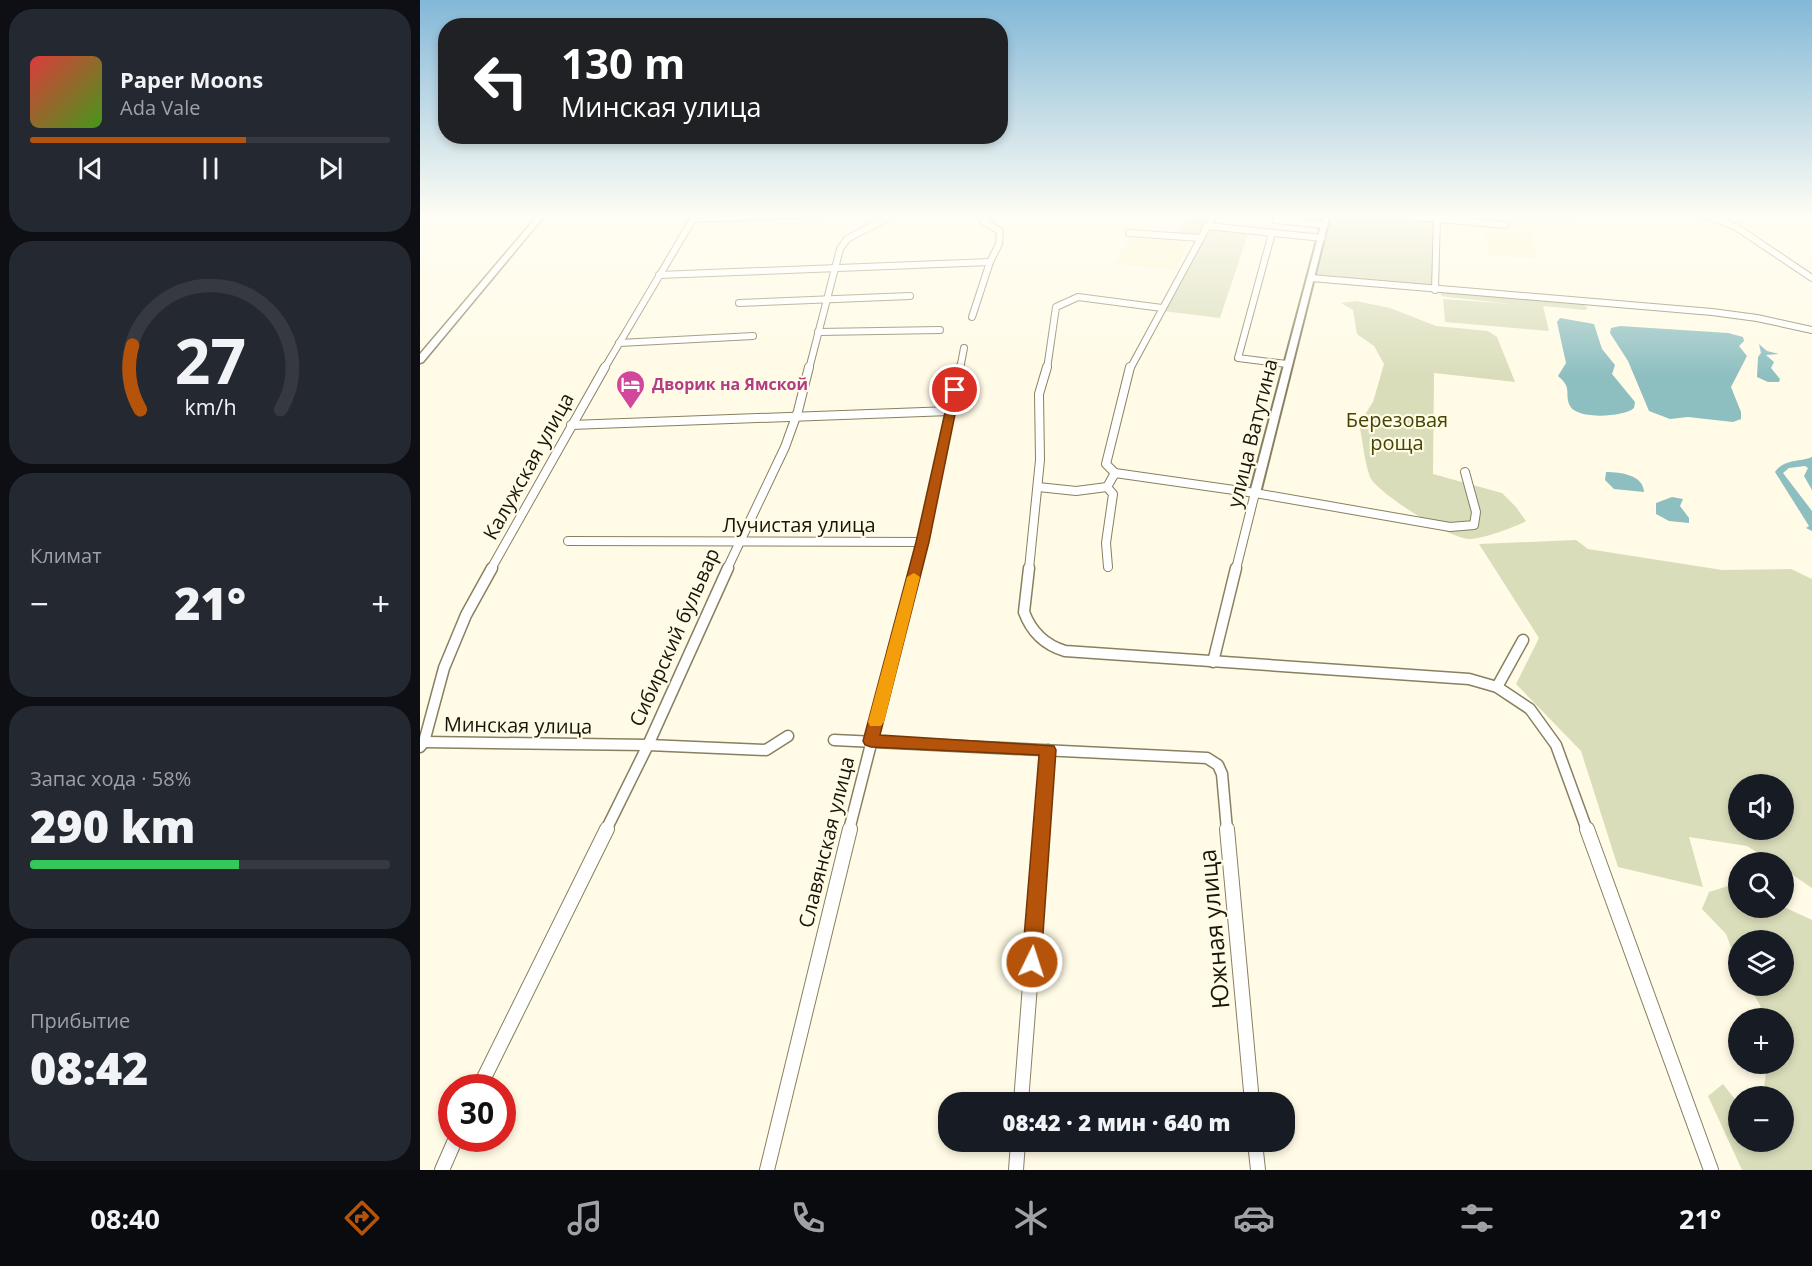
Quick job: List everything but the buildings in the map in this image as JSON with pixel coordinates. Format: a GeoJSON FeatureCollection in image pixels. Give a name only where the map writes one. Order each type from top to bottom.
{"type":"FeatureCollection","features":[{"type":"Feature","properties":{"kind":"main road"},"geometry":{"type":"LineString","coordinates":[[420,360],[497,269]]}},
{"type":"Feature","properties":{"kind":"street","name":"Калужская улица"},"geometry":{"type":"LineString","coordinates":[[422,745],[444,668],[466,615],[571,425],[663,269]]}},
{"type":"Feature","properties":{"kind":"street","name":"Сибирский бульвар"},"geometry":{"type":"LineString","coordinates":[[486,1074],[648,745],[739,542],[785,447],[835,269]]}},
{"type":"Feature","properties":{"kind":"street"},"geometry":{"type":"LineString","coordinates":[[659,275],[844,269]]}},
{"type":"Feature","properties":{"kind":"street"},"geometry":{"type":"LineString","coordinates":[[972,317],[988,269]]}},
{"type":"Feature","properties":{"kind":"street"},"geometry":{"type":"LineString","coordinates":[[1183,269],[1126,377],[1120,414],[1106,464],[1114,473],[1255,493],[1450,527],[1474,525],[1476,512],[1465,472]]}},
{"type":"Feature","properties":{"kind":"street"},"geometry":{"type":"LineString","coordinates":[[1262,269],[1238,358],[1287,364]]}},
{"type":"Feature","properties":{"kind":"street","name":"улица Ватутина"},"geometry":{"type":"LineString","coordinates":[[1214,662],[1287,364],[1314,269]]}},
{"type":"Feature","properties":{"kind":"street"},"geometry":{"type":"LineString","coordinates":[[1435,290],[1436,269]]}},
{"type":"Feature","properties":{"kind":"street"},"geometry":{"type":"LineString","coordinates":[[1798,269],[1812,278]]}},
{"type":"Feature","properties":{"kind":"street"},"geometry":{"type":"LineString","coordinates":[[1311,278],[1735,315],[1812,330]]}},
{"type":"Feature","properties":{"kind":"street"},"geometry":{"type":"LineString","coordinates":[[739,303],[910,296]]}},
{"type":"Feature","properties":{"kind":"street"},"geometry":{"type":"LineString","coordinates":[[1162,308],[1078,297],[1056,307],[1048,362],[1039,394],[1040,460],[1024,612],[1028,622],[1051,646],[1065,651],[1469,679],[1497,687],[1530,710],[1556,745],[1711,1170]]}},
{"type":"Feature","properties":{"kind":"street"},"geometry":{"type":"LineString","coordinates":[[818,332],[940,330]]}},
{"type":"Feature","properties":{"kind":"street"},"geometry":{"type":"LineString","coordinates":[[619,343],[753,336]]}},
{"type":"Feature","properties":{"kind":"street","name":"Славянская улица"},"geometry":{"type":"LineString","coordinates":[[767,1170],[871,741],[923,542],[964,348]]}},
{"type":"Feature","properties":{"kind":"street"},"geometry":{"type":"LineString","coordinates":[[571,425],[657,420],[950,411]]}},
{"type":"Feature","properties":{"kind":"street"},"geometry":{"type":"LineString","coordinates":[[1107,488],[1114,473]]}},
{"type":"Feature","properties":{"kind":"street"},"geometry":{"type":"LineString","coordinates":[[1038,488],[1076,491],[1107,488]]}},
{"type":"Feature","properties":{"kind":"street"},"geometry":{"type":"LineString","coordinates":[[1107,488],[1113,494],[1106,543],[1108,567]]}},
{"type":"Feature","properties":{"kind":"street","name":"Лучистая улица"},"geometry":{"type":"LineString","coordinates":[[568,541],[923,542]]}},
{"type":"Feature","properties":{"kind":"street"},"geometry":{"type":"LineString","coordinates":[[1497,687],[1523,640]]}},
{"type":"Feature","properties":{"kind":"street","name":"Минская улица"},"geometry":{"type":"LineString","coordinates":[[422,745],[648,745],[766,750],[788,736]]}},
{"type":"Feature","properties":{"kind":"street"},"geometry":{"type":"LineString","coordinates":[[834,740],[1048,750],[1022,1092]]}},
{"type":"Feature","properties":{"kind":"street","name":"Южная улица"},"geometry":{"type":"LineString","coordinates":[[1048,750],[1207,758],[1218,765],[1222,774],[1251,1092]]}},
{"type":"Feature","properties":{"kind":"street"},"geometry":{"type":"LineString","coordinates":[[442,1170],[450,1152]]}},
{"type":"Feature","properties":{"kind":"street"},"geometry":{"type":"LineString","coordinates":[[1016,1170],[1017,1152]]}},
{"type":"Feature","properties":{"kind":"street"},"geometry":{"type":"LineString","coordinates":[[1257,1152],[1258,1170]]}},
{"type":"Feature","properties":{"kind":"green space"},"geometry":{"type":"Polygon","coordinates":[[[1185,269],[1236,269],[1220,318],[1163,311],[1185,269]]]}},
{"type":"Feature","properties":{"kind":"green space"},"geometry":{"type":"Polygon","coordinates":[[[1319,269],[1433,269],[1432,288],[1317,276],[1319,269]]]}},
{"type":"Feature","properties":{"kind":"green space"},"geometry":{"type":"Polygon","coordinates":[[[1442,292],[1584,305],[1588,308],[1585,310],[1543,306],[1549,331],[1445,322],[1443,299],[1512,304],[1447,297],[1440,294],[1442,292]]]}},
{"type":"Feature","properties":{"kind":"green space","name":"Березовая роща"},"geometry":{"type":"Polygon","coordinates":[[[1356,301],[1390,308],[1436,326],[1488,331],[1497,337],[1515,382],[1434,373],[1433,474],[1502,493],[1526,521],[1482,537],[1470,539],[1461,537],[1432,524],[1400,504],[1386,494],[1370,477],[1359,424],[1373,402],[1384,364],[1374,346],[1357,334],[1353,310],[1341,303],[1356,301]]]}},
{"type":"Feature","properties":{"kind":"green space"},"geometry":{"type":"Polygon","coordinates":[[[1576,540],[1588,549],[1722,570],[1791,569],[1812,579],[1812,888],[1794,876],[1794,852],[1757,852],[1747,846],[1689,837],[1703,887],[1618,867],[1581,751],[1516,684],[1539,638],[1479,544],[1576,540]]]}},
{"type":"Feature","properties":{"kind":"green space"},"geometry":{"type":"Polygon","coordinates":[[[1728,886],[1728,918],[1794,918],[1794,912],[1812,920],[1812,1170],[1742,1170],[1734,1152],[1794,1152],[1794,1086],[1764,1086],[1766,1074],[1794,1074],[1794,1008],[1761,1008],[1755,996],[1794,996],[1794,930],[1728,930],[1728,939],[1726,934],[1702,909],[1709,892],[1728,886]]]}},
{"type":"Feature","properties":{"kind":"green space"},"geometry":{"type":"Polygon","coordinates":[[[1723,1084],[1728,1090],[1728,1140],[1708,1096],[1723,1084]]]}},
{"type":"Feature","properties":{"kind":"water"},"geometry":{"type":"Polygon","coordinates":[[[1560,318],[1594,324],[1602,349],[1615,365],[1612,374],[1635,402],[1634,408],[1601,416],[1582,413],[1570,406],[1567,388],[1558,376],[1566,363],[1557,322],[1560,318]]]}},
{"type":"Feature","properties":{"kind":"water"},"geometry":{"type":"Polygon","coordinates":[[[1620,326],[1728,333],[1743,337],[1744,341],[1739,346],[1747,356],[1731,387],[1741,412],[1741,419],[1733,422],[1688,417],[1670,419],[1649,411],[1628,361],[1610,333],[1611,328],[1620,326]]]}},
{"type":"Feature","properties":{"kind":"water"},"geometry":{"type":"Polygon","coordinates":[[[1759,344],[1767,351],[1779,354],[1766,355],[1774,362],[1771,368],[1780,379],[1779,382],[1768,382],[1757,377],[1758,357],[1761,353],[1759,344]]]}},
{"type":"Feature","properties":{"kind":"water"},"geometry":{"type":"Polygon","coordinates":[[[1812,457],[1812,490],[1804,476],[1808,468],[1805,466],[1789,468],[1783,473],[1812,511],[1812,531],[1806,528],[1809,526],[1775,472],[1782,465],[1812,457]]]}},
{"type":"Feature","properties":{"kind":"water"},"geometry":{"type":"Polygon","coordinates":[[[1606,472],[1635,478],[1643,486],[1644,492],[1614,489],[1605,480],[1606,472]]]}},
{"type":"Feature","properties":{"kind":"water"},"geometry":{"type":"Polygon","coordinates":[[[1672,497],[1683,499],[1680,506],[1689,518],[1689,523],[1669,521],[1656,514],[1656,503],[1672,497]]]}},
{"type":"Feature","properties":{"kind":"slow traffic"},"geometry":{"type":"LineString","coordinates":[[876,722],[914,577]]}},
{"type":"Feature","properties":{"kind":"place","name":"Дворик на Ямской"},"geometry":{"type":"Point","coordinates":[631,410]}},
{"type":"Feature","properties":{"kind":"route"},"geometry":{"type":"LineString","coordinates":[[955,390],[923,542],[871,741],[1048,750],[1032,962]]}}]}
